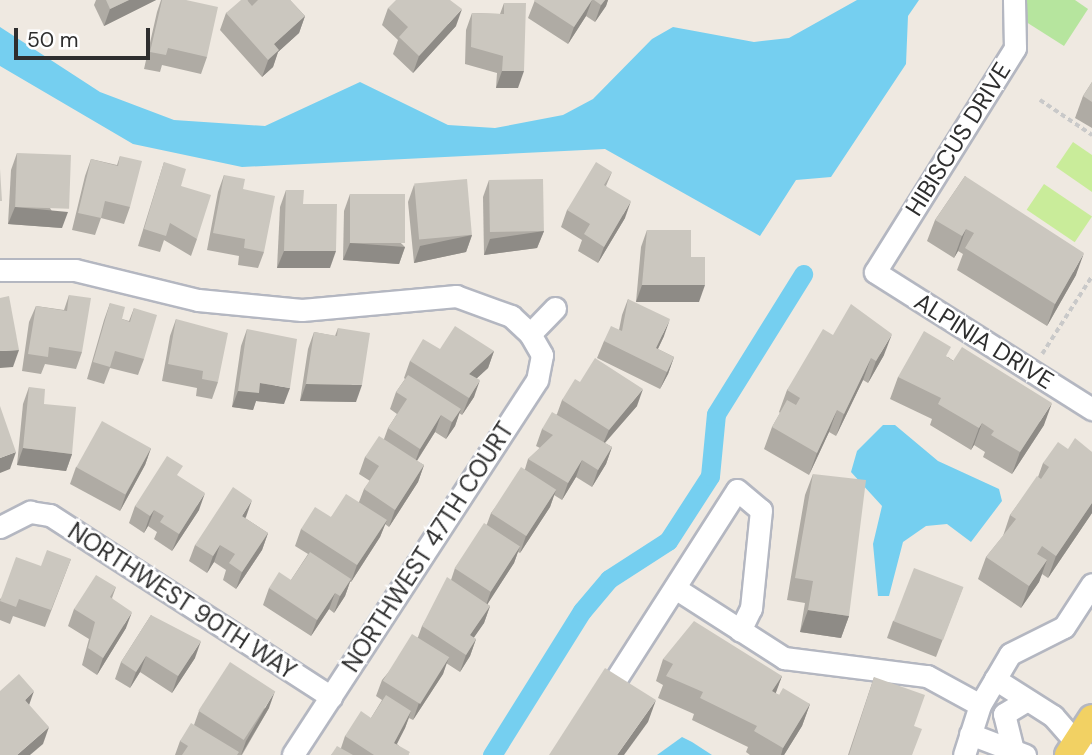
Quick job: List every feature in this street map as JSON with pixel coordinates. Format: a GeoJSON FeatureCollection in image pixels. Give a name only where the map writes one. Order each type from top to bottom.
{"type":"FeatureCollection","features":[{"type":"Feature","properties":{"kind":"main road"},"geometry":{"type":"LineString","coordinates":[[1077,751],[1092,718]]}},
{"type":"Feature","properties":{"kind":"street","name":"HIBISCUS DRIVE"},"geometry":{"type":"LineString","coordinates":[[876,272],[1015,48],[1014,0]]}},
{"type":"Feature","properties":{"kind":"street"},"geometry":{"type":"LineString","coordinates":[[0,270],[75,270],[198,300],[302,310],[456,296],[511,316],[530,334],[555,308]]}},
{"type":"Feature","properties":{"kind":"street","name":"ALPINIA DRIVE"},"geometry":{"type":"LineString","coordinates":[[876,272],[1092,409]]}},
{"type":"Feature","properties":{"kind":"street","name":"NORTHWEST 47TH COURT"},"geometry":{"type":"LineString","coordinates":[[293,755],[537,380],[542,355],[530,334]]}},
{"type":"Feature","properties":{"kind":"street"},"geometry":{"type":"LineString","coordinates":[[616,679],[737,490],[761,510],[751,608],[740,631]]}},
{"type":"Feature","properties":{"kind":"street","name":"NORTHWEST 90TH WAY"},"geometry":{"type":"LineString","coordinates":[[0,527],[30,512],[50,515],[331,696]]}},
{"type":"Feature","properties":{"kind":"street"},"geometry":{"type":"LineString","coordinates":[[964,755],[980,705],[995,679],[1019,647],[1064,627],[1092,584]]}},
{"type":"Feature","properties":{"kind":"street"},"geometry":{"type":"LineString","coordinates":[[674,588],[784,658],[927,676],[980,705]]}},
{"type":"Feature","properties":{"kind":"street"},"geometry":{"type":"LineString","coordinates":[[995,679],[1027,699],[1077,751]]}},
{"type":"Feature","properties":{"kind":"street"},"geometry":{"type":"LineString","coordinates":[[1018,750],[1004,714],[1027,699]]}},
{"type":"Feature","properties":{"kind":"street"},"geometry":{"type":"LineString","coordinates":[[970,734],[1018,750]]}},
{"type":"Feature","properties":{"kind":"path"},"geometry":{"type":"LineString","coordinates":[[1040,100],[1092,135]]}},
{"type":"Feature","properties":{"kind":"path"},"geometry":{"type":"LineString","coordinates":[[1031,371],[1092,276]]}},
{"type":"Feature","properties":{"kind":"green space"},"geometry":{"type":"Polygon","coordinates":[[[1025,0],[1075,0],[1088,9],[1064,46],[1023,20],[1025,0]]]}},
{"type":"Feature","properties":{"kind":"green space"},"geometry":{"type":"Polygon","coordinates":[[[1073,142],[1092,155],[1092,192],[1056,167],[1073,142]]]}},
{"type":"Feature","properties":{"kind":"green space"},"geometry":{"type":"Polygon","coordinates":[[[1044,184],[1092,216],[1075,242],[1027,210],[1044,184]]]}},
{"type":"Feature","properties":{"kind":"water"},"geometry":{"type":"Polygon","coordinates":[[[857,0],[919,0],[908,16],[906,64],[831,177],[796,180],[760,236],[605,149],[242,167],[133,144],[0,66],[0,27],[100,92],[174,120],[265,126],[360,82],[448,125],[495,128],[563,115],[593,99],[652,39],[673,27],[754,42],[789,38],[857,0]]]}},
{"type":"Feature","properties":{"kind":"water"},"geometry":{"type":"Polygon","coordinates":[[[883,425],[895,425],[938,461],[999,489],[1002,501],[971,542],[947,524],[926,526],[903,542],[889,596],[878,596],[873,544],[882,506],[851,472],[857,451],[883,425]]]}},
{"type":"Feature","properties":{"kind":"water"},"geometry":{"type":"Polygon","coordinates":[[[682,737],[692,742],[712,755],[657,755],[682,737]]]}},
{"type":"Feature","properties":{"kind":"building"},"geometry":{"type":"Polygon","coordinates":[[[106,0],[129,0],[110,9],[106,0]]]}},
{"type":"Feature","properties":{"kind":"building"},"geometry":{"type":"Polygon","coordinates":[[[162,0],[186,0],[218,7],[207,57],[168,48],[166,55],[150,52],[162,0]]]}},
{"type":"Feature","properties":{"kind":"building"},"geometry":{"type":"Polygon","coordinates":[[[241,0],[247,0],[252,6],[258,0],[290,0],[305,16],[274,44],[279,50],[268,60],[226,13],[241,0]]]}},
{"type":"Feature","properties":{"kind":"building"},"geometry":{"type":"Polygon","coordinates":[[[396,0],[450,0],[462,9],[419,56],[399,37],[408,27],[388,8],[396,0]]]}},
{"type":"Feature","properties":{"kind":"building"},"geometry":{"type":"Polygon","coordinates":[[[535,0],[592,0],[574,27],[535,0]]]}},
{"type":"Feature","properties":{"kind":"building"},"geometry":{"type":"Polygon","coordinates":[[[504,3],[526,3],[524,71],[502,71],[503,56],[471,47],[472,13],[504,14],[504,3]]]}},
{"type":"Feature","properties":{"kind":"building"},"geometry":{"type":"Polygon","coordinates":[[[1092,82],[1092,102],[1083,96],[1092,82]]]}},
{"type":"Feature","properties":{"kind":"building"},"geometry":{"type":"Polygon","coordinates":[[[17,153],[71,155],[69,209],[15,207],[17,153]]]}},
{"type":"Feature","properties":{"kind":"building"},"geometry":{"type":"Polygon","coordinates":[[[120,156],[142,161],[130,207],[105,201],[101,218],[78,213],[91,159],[118,166],[120,156]]]}},
{"type":"Feature","properties":{"kind":"building"},"geometry":{"type":"Polygon","coordinates":[[[164,162],[186,169],[181,186],[211,195],[197,239],[170,223],[166,236],[144,229],[164,162]]]}},
{"type":"Feature","properties":{"kind":"building"},"geometry":{"type":"Polygon","coordinates":[[[596,162],[612,172],[604,185],[631,201],[604,247],[584,234],[590,224],[567,210],[596,162]]]}},
{"type":"Feature","properties":{"kind":"building"},"geometry":{"type":"Polygon","coordinates":[[[0,169],[2,201],[0,201],[0,169]]]}},
{"type":"Feature","properties":{"kind":"building"},"geometry":{"type":"Polygon","coordinates":[[[224,175],[245,179],[243,189],[275,196],[264,252],[244,248],[245,239],[213,233],[224,175]]]}},
{"type":"Feature","properties":{"kind":"building"},"geometry":{"type":"Polygon","coordinates":[[[965,176],[1084,253],[1055,304],[965,248],[974,233],[966,229],[962,236],[935,220],[965,176]]]}},
{"type":"Feature","properties":{"kind":"building"},"geometry":{"type":"Polygon","coordinates":[[[467,179],[472,235],[419,239],[414,184],[467,179]]]}},
{"type":"Feature","properties":{"kind":"building"},"geometry":{"type":"Polygon","coordinates":[[[543,179],[544,231],[490,232],[489,180],[543,179]]]}},
{"type":"Feature","properties":{"kind":"building"},"geometry":{"type":"Polygon","coordinates":[[[286,190],[304,190],[303,204],[337,204],[336,251],[284,251],[286,190]]]}},
{"type":"Feature","properties":{"kind":"building"},"geometry":{"type":"Polygon","coordinates":[[[350,194],[405,194],[405,243],[350,243],[350,194]]]}},
{"type":"Feature","properties":{"kind":"building"},"geometry":{"type":"Polygon","coordinates":[[[647,230],[691,230],[691,257],[705,257],[705,285],[642,285],[647,230]]]}},
{"type":"Feature","properties":{"kind":"building"},"geometry":{"type":"Polygon","coordinates":[[[69,295],[91,298],[82,352],[49,347],[48,357],[28,354],[36,306],[67,311],[69,295]]]}},
{"type":"Feature","properties":{"kind":"building"},"geometry":{"type":"Polygon","coordinates":[[[9,296],[19,350],[0,351],[0,298],[9,296]]]}},
{"type":"Feature","properties":{"kind":"building"},"geometry":{"type":"Polygon","coordinates":[[[628,299],[670,319],[656,348],[674,357],[667,372],[604,341],[611,326],[622,331],[628,299]]]}},
{"type":"Feature","properties":{"kind":"building"},"geometry":{"type":"Polygon","coordinates":[[[110,303],[125,307],[122,319],[130,322],[134,308],[157,315],[144,359],[115,351],[110,367],[93,362],[110,303]]]}},
{"type":"Feature","properties":{"kind":"building"},"geometry":{"type":"Polygon","coordinates":[[[851,304],[892,334],[876,361],[871,358],[844,414],[837,410],[817,453],[772,427],[787,400],[796,405],[800,398],[787,390],[823,329],[833,335],[851,304]]]}},
{"type":"Feature","properties":{"kind":"building"},"geometry":{"type":"Polygon","coordinates":[[[176,319],[228,333],[218,382],[202,379],[203,371],[168,364],[176,319]]]}},
{"type":"Feature","properties":{"kind":"building"},"geometry":{"type":"Polygon","coordinates":[[[455,326],[494,351],[469,374],[480,380],[469,398],[410,361],[423,339],[440,349],[455,326]]]}},
{"type":"Feature","properties":{"kind":"building"},"geometry":{"type":"Polygon","coordinates":[[[338,328],[370,333],[362,385],[306,384],[314,332],[337,336],[338,328]]]}},
{"type":"Feature","properties":{"kind":"building"},"geometry":{"type":"Polygon","coordinates":[[[247,329],[297,339],[290,388],[260,383],[259,393],[238,391],[247,329]]]}},
{"type":"Feature","properties":{"kind":"building"},"geometry":{"type":"Polygon","coordinates":[[[924,331],[951,347],[946,356],[953,361],[962,347],[1052,403],[1020,452],[991,435],[994,431],[982,423],[979,428],[938,404],[941,398],[898,377],[924,331]]]}},
{"type":"Feature","properties":{"kind":"building"},"geometry":{"type":"Polygon","coordinates":[[[595,358],[643,389],[609,430],[562,400],[575,379],[580,382],[595,358]]]}},
{"type":"Feature","properties":{"kind":"building"},"geometry":{"type":"Polygon","coordinates":[[[408,375],[461,409],[452,422],[441,415],[420,449],[388,428],[407,399],[396,392],[408,375]]]}},
{"type":"Feature","properties":{"kind":"building"},"geometry":{"type":"Polygon","coordinates":[[[29,387],[45,389],[44,404],[76,407],[72,454],[23,448],[29,387]]]}},
{"type":"Feature","properties":{"kind":"building"},"geometry":{"type":"Polygon","coordinates":[[[0,406],[16,452],[0,458],[0,406]]]}},
{"type":"Feature","properties":{"kind":"building"},"geometry":{"type":"Polygon","coordinates":[[[552,412],[612,447],[598,470],[582,460],[568,483],[528,459],[553,435],[542,429],[552,412]]]}},
{"type":"Feature","properties":{"kind":"building"},"geometry":{"type":"Polygon","coordinates":[[[102,421],[151,448],[125,495],[76,467],[102,421]]]}},
{"type":"Feature","properties":{"kind":"building"},"geometry":{"type":"Polygon","coordinates":[[[379,436],[424,465],[395,510],[364,489],[379,466],[365,457],[379,436]]]}},
{"type":"Feature","properties":{"kind":"building"},"geometry":{"type":"Polygon","coordinates":[[[1075,438],[1092,452],[1092,503],[1056,556],[1042,546],[1037,554],[1047,560],[1029,586],[986,557],[1016,519],[1010,515],[1037,476],[1041,479],[1049,467],[1043,463],[1058,442],[1068,449],[1075,438]]]}},
{"type":"Feature","properties":{"kind":"building"},"geometry":{"type":"Polygon","coordinates":[[[167,456],[183,466],[177,475],[205,493],[179,534],[160,522],[164,516],[154,510],[150,516],[135,506],[167,456]]]}},
{"type":"Feature","properties":{"kind":"building"},"geometry":{"type":"Polygon","coordinates":[[[521,467],[556,490],[526,536],[491,513],[521,467]]]}},
{"type":"Feature","properties":{"kind":"building"},"geometry":{"type":"Polygon","coordinates":[[[813,474],[866,480],[849,616],[808,610],[813,581],[795,578],[813,474]]]}},
{"type":"Feature","properties":{"kind":"building"},"geometry":{"type":"Polygon","coordinates":[[[233,487],[252,500],[242,516],[268,533],[242,572],[229,563],[235,554],[220,545],[213,556],[195,545],[233,487]]]}},
{"type":"Feature","properties":{"kind":"building"},"geometry":{"type":"Polygon","coordinates":[[[346,494],[387,520],[357,565],[301,529],[315,507],[331,517],[346,494]]]}},
{"type":"Feature","properties":{"kind":"building"},"geometry":{"type":"Polygon","coordinates":[[[484,523],[520,546],[491,592],[455,568],[484,523]]]}},
{"type":"Feature","properties":{"kind":"building"},"geometry":{"type":"Polygon","coordinates":[[[47,550],[71,559],[51,610],[19,599],[16,607],[0,601],[16,557],[41,566],[47,550]]]}},
{"type":"Feature","properties":{"kind":"building"},"geometry":{"type":"Polygon","coordinates":[[[310,552],[351,579],[340,596],[335,593],[317,620],[269,588],[279,572],[291,580],[310,552]]]}},
{"type":"Feature","properties":{"kind":"building"},"geometry":{"type":"Polygon","coordinates":[[[914,568],[963,587],[943,640],[894,621],[914,568]]]}},
{"type":"Feature","properties":{"kind":"building"},"geometry":{"type":"Polygon","coordinates":[[[96,575],[116,587],[110,597],[132,612],[103,658],[88,648],[95,622],[74,609],[96,575]]]}},
{"type":"Feature","properties":{"kind":"building"},"geometry":{"type":"Polygon","coordinates":[[[447,577],[490,606],[470,635],[476,639],[466,655],[422,626],[447,577]]]}},
{"type":"Feature","properties":{"kind":"building"},"geometry":{"type":"Polygon","coordinates":[[[151,615],[201,641],[178,676],[146,656],[136,672],[121,662],[151,615]]]}},
{"type":"Feature","properties":{"kind":"building"},"geometry":{"type":"Polygon","coordinates":[[[694,621],[782,676],[772,691],[779,695],[783,688],[810,704],[783,748],[754,731],[757,726],[700,698],[703,692],[666,676],[673,664],[663,659],[694,621]]]}},
{"type":"Feature","properties":{"kind":"building"},"geometry":{"type":"Polygon","coordinates":[[[412,634],[449,657],[420,704],[383,681],[412,634]]]}},
{"type":"Feature","properties":{"kind":"building"},"geometry":{"type":"Polygon","coordinates":[[[230,662],[275,691],[244,740],[198,711],[230,662]]]}},
{"type":"Feature","properties":{"kind":"building"},"geometry":{"type":"Polygon","coordinates":[[[605,668],[656,700],[617,755],[549,755],[605,668]]]}},
{"type":"Feature","properties":{"kind":"building"},"geometry":{"type":"Polygon","coordinates":[[[19,674],[34,691],[25,700],[49,727],[17,755],[0,755],[0,691],[19,674]]]}},
{"type":"Feature","properties":{"kind":"building"},"geometry":{"type":"Polygon","coordinates":[[[874,677],[925,695],[914,726],[922,729],[912,755],[849,755],[874,677]]]}},
{"type":"Feature","properties":{"kind":"building"},"geometry":{"type":"Polygon","coordinates":[[[386,695],[411,711],[394,743],[410,752],[408,755],[374,755],[345,736],[361,711],[371,718],[386,695]]]}},
{"type":"Feature","properties":{"kind":"building"},"geometry":{"type":"Polygon","coordinates":[[[191,723],[239,752],[237,755],[182,755],[188,746],[180,741],[191,723]]]}},
{"type":"Feature","properties":{"kind":"building"},"geometry":{"type":"Polygon","coordinates":[[[337,746],[353,755],[331,755],[337,746]]]}},
{"type":"Feature","properties":{"kind":"waterway"},"geometry":{"type":"LineString","coordinates":[[492,755],[582,611],[609,579],[668,541],[710,476],[716,414],[803,274]]}}]}
